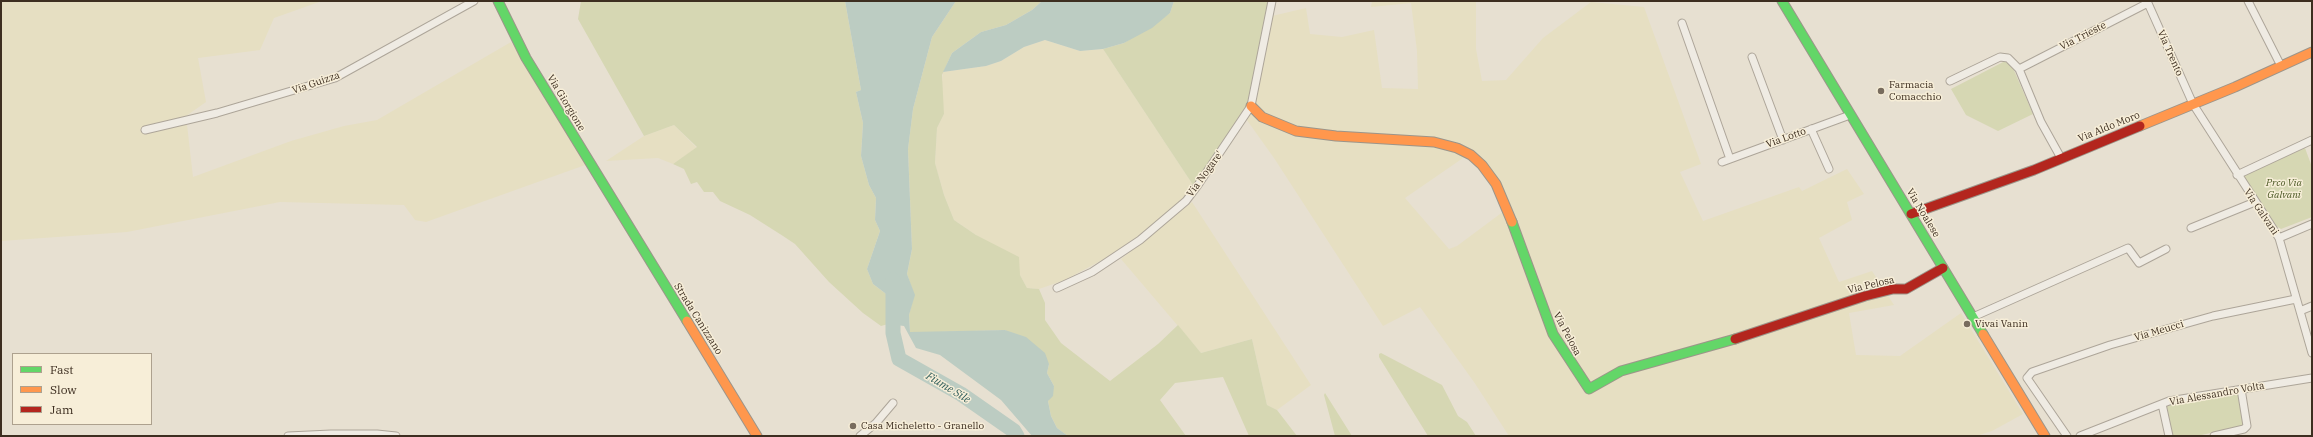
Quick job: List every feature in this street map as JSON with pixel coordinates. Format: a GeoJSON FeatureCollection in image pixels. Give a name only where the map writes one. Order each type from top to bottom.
{"type":"FeatureCollection","features":[{"type":"Feature","properties":{"kind":"street","name":"Via Guizza"},"geometry":{"type":"LineString","coordinates":[[145,130],[217,113],[335,78],[474,1]]}},
{"type":"Feature","properties":{"kind":"street","name":"Via Giorgione"},"geometry":{"type":"LineString","coordinates":[[498,1],[526,58],[620,214]]}},
{"type":"Feature","properties":{"kind":"street","name":"Via Nogare'"},"geometry":{"type":"LineString","coordinates":[[1057,288],[1092,272],[1140,240],[1186,201],[1243,120],[1251,106],[1272,1]]}},
{"type":"Feature","properties":{"kind":"street","name":"Via Noalese"},"geometry":{"type":"LineString","coordinates":[[1782,1],[2045,436]]}},
{"type":"Feature","properties":{"kind":"street"},"geometry":{"type":"LineString","coordinates":[[2248,1],[2281,66]]}},
{"type":"Feature","properties":{"kind":"street","name":"Via Trieste"},"geometry":{"type":"LineString","coordinates":[[2019,69],[2148,2]]}},
{"type":"Feature","properties":{"kind":"street","name":"Via Trento"},"geometry":{"type":"LineString","coordinates":[[2148,2],[2193,104]]}},
{"type":"Feature","properties":{"kind":"street"},"geometry":{"type":"LineString","coordinates":[[1682,23],[1730,159]]}},
{"type":"Feature","properties":{"kind":"street","name":"Via Aldo Moro"},"geometry":{"type":"LineString","coordinates":[[1911,214],[2034,170],[2193,104],[2312,52]]}},
{"type":"Feature","properties":{"kind":"street"},"geometry":{"type":"LineString","coordinates":[[1752,57],[1783,140]]}},
{"type":"Feature","properties":{"kind":"street"},"geometry":{"type":"LineString","coordinates":[[1950,81],[2000,58],[2008,58],[2019,69],[2042,122],[2061,158]]}},
{"type":"Feature","properties":{"kind":"street","name":"Via Galvani"},"geometry":{"type":"LineString","coordinates":[[2193,104],[2237,175],[2279,238],[2312,353]]}},
{"type":"Feature","properties":{"kind":"street","name":"Via Pelosa"},"geometry":{"type":"LineString","coordinates":[[1251,106],[1262,116],[1296,131],[1336,136],[1434,142],[1457,148],[1471,155],[1482,165],[1496,184],[1518,236],[1553,334],[1589,389],[1621,371],[1744,337],[1865,296],[1893,289],[1906,289],[1943,268]]}},
{"type":"Feature","properties":{"kind":"street","name":"Via Lotto"},"geometry":{"type":"LineString","coordinates":[[1722,162],[1850,115]]}},
{"type":"Feature","properties":{"kind":"street"},"geometry":{"type":"LineString","coordinates":[[1811,129],[1829,169]]}},
{"type":"Feature","properties":{"kind":"street"},"geometry":{"type":"LineString","coordinates":[[2237,175],[2312,140]]}},
{"type":"Feature","properties":{"kind":"street"},"geometry":{"type":"LineString","coordinates":[[2191,228],[2255,202]]}},
{"type":"Feature","properties":{"kind":"street","name":"Strada Canizzano"},"geometry":{"type":"LineString","coordinates":[[620,214],[757,436]]}},
{"type":"Feature","properties":{"kind":"street"},"geometry":{"type":"LineString","coordinates":[[2279,238],[2312,224]]}},
{"type":"Feature","properties":{"kind":"street"},"geometry":{"type":"LineString","coordinates":[[1973,317],[2128,248],[2139,263],[2166,250]]}},
{"type":"Feature","properties":{"kind":"street","name":"Via Meucci"},"geometry":{"type":"LineString","coordinates":[[2027,378],[2032,372],[2110,345],[2213,316],[2296,299]]}},
{"type":"Feature","properties":{"kind":"street"},"geometry":{"type":"LineString","coordinates":[[2300,311],[2312,306]]}},
{"type":"Feature","properties":{"kind":"street"},"geometry":{"type":"LineString","coordinates":[[2013,384],[2027,378],[2068,436]]}},
{"type":"Feature","properties":{"kind":"street","name":"Via Alessandro Volta"},"geometry":{"type":"LineString","coordinates":[[2080,436],[2162,404],[2241,389],[2312,378]]}},
{"type":"Feature","properties":{"kind":"street"},"geometry":{"type":"LineString","coordinates":[[2214,436],[2244,429],[2247,426],[2241,389]]}},
{"type":"Feature","properties":{"kind":"street"},"geometry":{"type":"LineString","coordinates":[[860,436],[876,423],[893,403]]}},
{"type":"Feature","properties":{"kind":"street"},"geometry":{"type":"LineString","coordinates":[[2162,404],[2169,436]]}},
{"type":"Feature","properties":{"kind":"street"},"geometry":{"type":"LineString","coordinates":[[288,436],[365,434],[396,436]]}},
{"type":"Feature","properties":{"kind":"shaded area"},"geometry":{"type":"Polygon","coordinates":[[[1,1],[322,1],[274,18],[260,50],[198,58],[206,102],[186,116],[193,177],[291,141],[344,126],[377,120],[511,42],[588,164],[426,222],[415,220],[404,205],[280,202],[127,232],[1,241],[1,1]]]}},
{"type":"Feature","properties":{"kind":"shaded area"},"geometry":{"type":"Polygon","coordinates":[[[845,1],[956,1],[932,37],[913,109],[908,149],[912,249],[907,274],[915,295],[909,315],[910,332],[1005,330],[1026,337],[1045,353],[1049,364],[1047,373],[1054,386],[1053,396],[1048,401],[1051,416],[1057,428],[1068,436],[1032,436],[1001,400],[940,355],[916,348],[904,326],[888,324],[887,314],[892,309],[894,300],[873,284],[867,269],[880,231],[875,220],[876,198],[869,185],[861,156],[863,123],[856,92],[861,90],[845,1]]]}},
{"type":"Feature","properties":{"kind":"shaded area"},"geometry":{"type":"Polygon","coordinates":[[[1042,1],[1174,1],[1170,13],[1152,28],[1124,43],[1103,49],[1080,51],[1045,40],[1024,47],[1001,61],[986,66],[943,72],[952,53],[981,32],[1006,25],[1032,10],[1042,1]]]}},
{"type":"Feature","properties":{"kind":"shaded area"},"geometry":{"type":"Polygon","coordinates":[[[1372,1],[1476,1],[1476,49],[1482,81],[1506,80],[1543,38],[1591,2],[1644,7],[1701,164],[1680,172],[1703,221],[1799,187],[1802,191],[1847,169],[1864,194],[1847,202],[1852,220],[1819,238],[1839,282],[1872,271],[1894,305],[1849,313],[1856,355],[1900,356],[1961,313],[2023,414],[1992,431],[1976,436],[1509,436],[1474,382],[1420,307],[1383,326],[1274,158],[1244,116],[1272,16],[1306,8],[1310,34],[1342,37],[1374,30],[1382,88],[1418,89],[1417,51],[1411,3],[1371,7],[1372,1]],[[1466,156],[1405,198],[1449,249],[1457,246],[1504,211],[1496,191],[1486,176],[1466,156]]]}},
{"type":"Feature","properties":{"kind":"shaded area"},"geometry":{"type":"Polygon","coordinates":[[[1045,40],[1080,51],[1103,49],[1195,188],[1142,234],[1104,259],[1065,280],[1039,289],[1027,288],[1020,275],[976,235],[954,220],[944,195],[935,163],[937,128],[944,114],[941,92],[943,72],[986,66],[1001,61],[1024,47],[1045,40]]]}},
{"type":"Feature","properties":{"kind":"shaded area"},"geometry":{"type":"Polygon","coordinates":[[[674,125],[697,148],[673,164],[658,158],[606,161],[644,136],[674,125]]]}},
{"type":"Feature","properties":{"kind":"shaded area"},"geometry":{"type":"Polygon","coordinates":[[[1192,202],[1311,385],[1277,410],[1267,405],[1252,339],[1201,353],[1121,259],[1192,202]]]}},
{"type":"Feature","properties":{"kind":"green space"},"geometry":{"type":"Polygon","coordinates":[[[581,1],[845,1],[861,90],[856,92],[863,123],[861,156],[869,185],[876,198],[875,220],[880,231],[867,269],[873,284],[894,300],[892,309],[887,314],[888,324],[881,326],[863,313],[829,282],[795,244],[750,215],[720,201],[713,192],[704,192],[697,182],[691,184],[684,169],[673,164],[697,147],[674,125],[644,136],[578,19],[581,1]]]}},
{"type":"Feature","properties":{"kind":"green space"},"geometry":{"type":"Polygon","coordinates":[[[956,1],[1042,1],[1032,10],[1006,25],[981,32],[952,53],[942,75],[944,114],[937,128],[935,163],[944,195],[954,220],[976,235],[1019,257],[1020,275],[1027,288],[1039,289],[1045,303],[1045,320],[1061,343],[1110,381],[1158,344],[1178,325],[1201,353],[1252,339],[1267,405],[1277,410],[1297,436],[1249,436],[1223,377],[1175,383],[1160,400],[1186,436],[1068,436],[1057,428],[1051,416],[1048,401],[1054,386],[1047,373],[1049,364],[1005,330],[910,333],[909,315],[914,295],[907,274],[912,249],[908,149],[913,109],[932,37],[956,1]]]}},
{"type":"Feature","properties":{"kind":"green space"},"geometry":{"type":"Polygon","coordinates":[[[1174,1],[1276,1],[1253,99],[1195,188],[1103,49],[1124,43],[1170,13],[1174,1]]]}},
{"type":"Feature","properties":{"kind":"green space"},"geometry":{"type":"Polygon","coordinates":[[[2009,59],[2033,114],[1998,131],[1966,115],[1951,89],[2009,59]]]}},
{"type":"Feature","properties":{"kind":"green space","name":"Prco Via Galvani"},"geometry":{"type":"Polygon","coordinates":[[[2305,148],[2312,167],[2312,217],[2281,229],[2273,224],[2243,175],[2305,148]]]}},
{"type":"Feature","properties":{"kind":"green space"},"geometry":{"type":"Polygon","coordinates":[[[1381,353],[1442,385],[1458,416],[1467,422],[1476,436],[1428,436],[1379,357],[1379,354],[1381,353]]]}},
{"type":"Feature","properties":{"kind":"green space"},"geometry":{"type":"Polygon","coordinates":[[[2240,392],[2245,423],[2242,426],[2197,436],[2171,436],[2165,406],[2240,392]]]}},
{"type":"Feature","properties":{"kind":"green space"},"geometry":{"type":"Polygon","coordinates":[[[1325,393],[1352,436],[1335,436],[1324,395],[1325,393]]]}},
{"type":"Feature","properties":{"kind":"waterway","name":"Fiume Sile"},"geometry":{"type":"LineString","coordinates":[[893,280],[893,333],[899,359],[961,394],[1014,431],[1017,436]]}},
{"type":"Feature","properties":{"kind":"traffic: fast"},"geometry":{"type":"LineString","coordinates":[[498,1],[526,58],[687,321]]}},
{"type":"Feature","properties":{"kind":"traffic: fast"},"geometry":{"type":"LineString","coordinates":[[1782,1],[1983,334]]}},
{"type":"Feature","properties":{"kind":"traffic: fast"},"geometry":{"type":"LineString","coordinates":[[1512,222],[1553,334],[1589,389],[1621,371],[1735,339]]}},
{"type":"Feature","properties":{"kind":"traffic: slow"},"geometry":{"type":"LineString","coordinates":[[2140,126],[2235,87],[2312,52]]}},
{"type":"Feature","properties":{"kind":"traffic: slow"},"geometry":{"type":"LineString","coordinates":[[1251,106],[1262,117],[1296,131],[1336,136],[1434,142],[1457,148],[1471,155],[1482,165],[1496,184],[1512,222]]}},
{"type":"Feature","properties":{"kind":"traffic: slow"},"geometry":{"type":"LineString","coordinates":[[687,321],[757,436]]}},
{"type":"Feature","properties":{"kind":"traffic: slow"},"geometry":{"type":"LineString","coordinates":[[1983,334],[2045,436]]}},
{"type":"Feature","properties":{"kind":"traffic: jam"},"geometry":{"type":"LineString","coordinates":[[1911,214],[2034,170],[2140,126]]}},
{"type":"Feature","properties":{"kind":"traffic: jam"},"geometry":{"type":"LineString","coordinates":[[1735,339],[1865,296],[1893,289],[1906,289],[1943,268]]}},
{"type":"Feature","properties":{"kind":"place","name":"Farmacia Comacchio"},"geometry":{"type":"Point","coordinates":[1881,91]}},
{"type":"Feature","properties":{"kind":"place","name":"Vivai Vanin"},"geometry":{"type":"Point","coordinates":[1967,324]}},
{"type":"Feature","properties":{"kind":"place","name":"Casa Micheletto - Granello"},"geometry":{"type":"Point","coordinates":[853,426]}}]}
